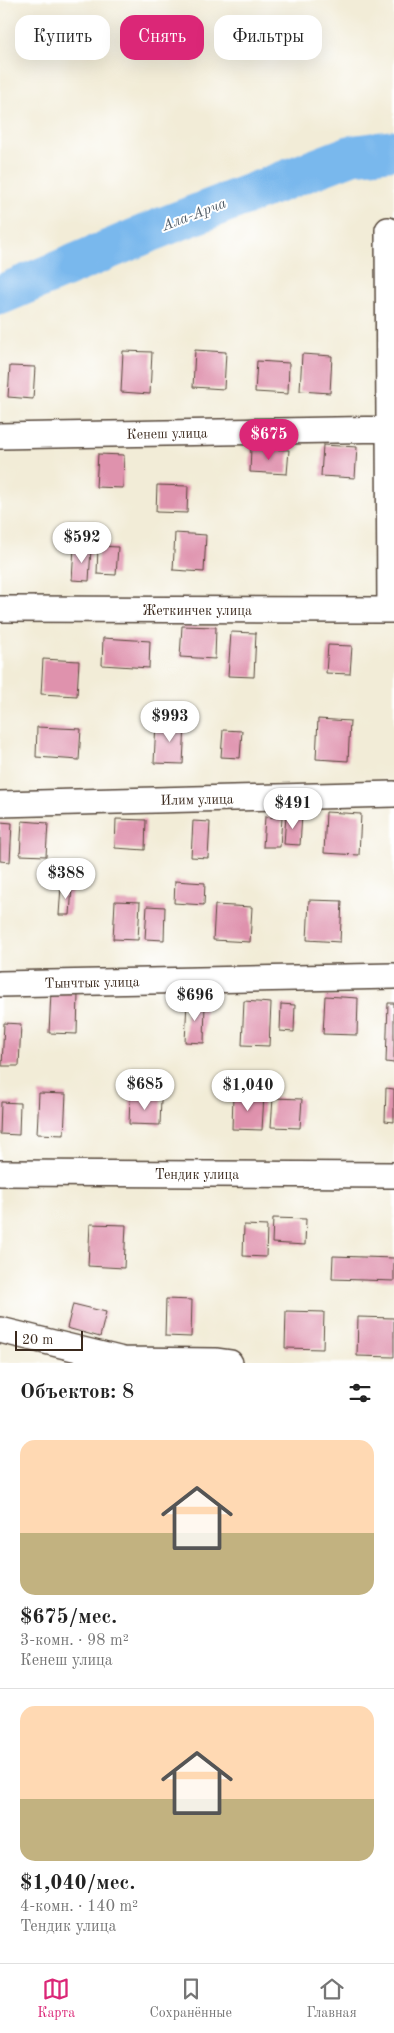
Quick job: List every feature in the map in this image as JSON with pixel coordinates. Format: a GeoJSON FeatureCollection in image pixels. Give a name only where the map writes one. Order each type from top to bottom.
{"type":"FeatureCollection","features":[{"type":"Feature","properties":{"kind":"street"},"geometry":{"type":"LineString","coordinates":[[388,230],[392,429],[392,610]]}},
{"type":"Feature","properties":{"kind":"street","name":"Кенеш улица"},"geometry":{"type":"LineString","coordinates":[[0,436],[392,429]]}},
{"type":"Feature","properties":{"kind":"street","name":"Жеткинчек улица"},"geometry":{"type":"LineString","coordinates":[[0,610],[392,610]]}},
{"type":"Feature","properties":{"kind":"street","name":"Илим улица"},"geometry":{"type":"LineString","coordinates":[[0,804],[394,794]]}},
{"type":"Feature","properties":{"kind":"street","name":"Тынчтык улица"},"geometry":{"type":"LineString","coordinates":[[0,984],[394,976]]}},
{"type":"Feature","properties":{"kind":"street","name":"Тендик улица"},"geometry":{"type":"LineString","coordinates":[[0,1173],[394,1175]]}},
{"type":"Feature","properties":{"kind":"street"},"geometry":{"type":"LineString","coordinates":[[0,1330],[123,1360],[215,1361],[230,1363]]}},
{"type":"Feature","properties":{"kind":"building"},"geometry":{"type":"Polygon","coordinates":[[[195,350],[226,352],[224,389],[193,387],[195,350]]]}},
{"type":"Feature","properties":{"kind":"building"},"geometry":{"type":"Polygon","coordinates":[[[123,351],[152,352],[150,394],[121,392],[123,351]]]}},
{"type":"Feature","properties":{"kind":"building"},"geometry":{"type":"Polygon","coordinates":[[[302,354],[332,356],[330,393],[300,391],[302,354]]]}},
{"type":"Feature","properties":{"kind":"building"},"geometry":{"type":"Polygon","coordinates":[[[257,361],[289,363],[288,394],[255,392],[257,361]]]}},
{"type":"Feature","properties":{"kind":"building"},"geometry":{"type":"Polygon","coordinates":[[[10,366],[35,367],[33,399],[8,397],[10,366]]]}},
{"type":"Feature","properties":{"kind":"building"},"geometry":{"type":"Polygon","coordinates":[[[323,445],[357,447],[355,478],[321,476],[323,445]]]}},
{"type":"Feature","properties":{"kind":"building"},"geometry":{"type":"Polygon","coordinates":[[[251,448],[289,450],[287,474],[250,472],[251,448]]]}},
{"type":"Feature","properties":{"kind":"building"},"geometry":{"type":"Polygon","coordinates":[[[98,454],[124,455],[123,488],[96,487],[98,454]]]}},
{"type":"Feature","properties":{"kind":"building"},"geometry":{"type":"Polygon","coordinates":[[[157,485],[188,486],[187,513],[156,512],[157,485]]]}},
{"type":"Feature","properties":{"kind":"building"},"geometry":{"type":"Polygon","coordinates":[[[175,533],[206,535],[204,572],[173,570],[175,533]]]}},
{"type":"Feature","properties":{"kind":"building"},"geometry":{"type":"Polygon","coordinates":[[[98,546],[118,547],[116,575],[97,574],[98,546]]]}},
{"type":"Feature","properties":{"kind":"building"},"geometry":{"type":"Polygon","coordinates":[[[74,547],[91,548],[89,581],[72,580],[74,547]]]}},
{"type":"Feature","properties":{"kind":"building"},"geometry":{"type":"Polygon","coordinates":[[[182,626],[216,627],[215,659],[180,657],[182,626]]]}},
{"type":"Feature","properties":{"kind":"building"},"geometry":{"type":"Polygon","coordinates":[[[231,632],[256,633],[254,677],[228,676],[231,632]]]}},
{"type":"Feature","properties":{"kind":"building"},"geometry":{"type":"Polygon","coordinates":[[[103,638],[150,641],[149,668],[102,665],[103,638]]]}},
{"type":"Feature","properties":{"kind":"building"},"geometry":{"type":"Polygon","coordinates":[[[328,645],[352,646],[350,674],[326,673],[328,645]]]}},
{"type":"Feature","properties":{"kind":"building"},"geometry":{"type":"Polygon","coordinates":[[[43,659],[79,661],[77,696],[41,694],[43,659]]]}},
{"type":"Feature","properties":{"kind":"building"},"geometry":{"type":"Polygon","coordinates":[[[318,719],[350,721],[348,761],[316,759],[318,719]]]}},
{"type":"Feature","properties":{"kind":"building"},"geometry":{"type":"Polygon","coordinates":[[[156,722],[185,723],[183,764],[154,763],[156,722]]]}},
{"type":"Feature","properties":{"kind":"building"},"geometry":{"type":"Polygon","coordinates":[[[37,727],[81,729],[79,760],[36,757],[37,727]]]}},
{"type":"Feature","properties":{"kind":"building"},"geometry":{"type":"Polygon","coordinates":[[[223,730],[242,731],[240,758],[221,757],[223,730]]]}},
{"type":"Feature","properties":{"kind":"building"},"geometry":{"type":"Polygon","coordinates":[[[326,812],[361,814],[359,855],[324,853],[326,812]]]}},
{"type":"Feature","properties":{"kind":"building"},"geometry":{"type":"Polygon","coordinates":[[[286,815],[302,815],[300,845],[284,844],[286,815]]]}},
{"type":"Feature","properties":{"kind":"building"},"geometry":{"type":"Polygon","coordinates":[[[265,817],[282,818],[280,847],[263,847],[265,817]]]}},
{"type":"Feature","properties":{"kind":"building"},"geometry":{"type":"Polygon","coordinates":[[[116,819],[146,820],[145,850],[115,848],[116,819]]]}},
{"type":"Feature","properties":{"kind":"building"},"geometry":{"type":"Polygon","coordinates":[[[22,821],[48,823],[46,856],[20,855],[22,821]]]}},
{"type":"Feature","properties":{"kind":"building"},"geometry":{"type":"Polygon","coordinates":[[[193,821],[210,822],[208,858],[191,857],[193,821]]]}},
{"type":"Feature","properties":{"kind":"building"},"geometry":{"type":"Polygon","coordinates":[[[0,822],[12,823],[10,862],[0,861],[0,822]]]}},
{"type":"Feature","properties":{"kind":"building"},"geometry":{"type":"Polygon","coordinates":[[[175,881],[205,883],[204,905],[174,903],[175,881]]]}},
{"type":"Feature","properties":{"kind":"building"},"geometry":{"type":"Polygon","coordinates":[[[61,886],[72,886],[70,915],[59,915],[61,886]]]}},
{"type":"Feature","properties":{"kind":"building"},"geometry":{"type":"Polygon","coordinates":[[[309,900],[342,901],[340,942],[307,940],[309,900]]]}},
{"type":"Feature","properties":{"kind":"building"},"geometry":{"type":"Polygon","coordinates":[[[115,901],[140,902],[138,940],[113,939],[115,901]]]}},
{"type":"Feature","properties":{"kind":"building"},"geometry":{"type":"Polygon","coordinates":[[[215,905],[252,907],[250,942],[213,940],[215,905]]]}},
{"type":"Feature","properties":{"kind":"building"},"geometry":{"type":"Polygon","coordinates":[[[147,906],[165,907],[164,940],[145,939],[147,906]]]}},
{"type":"Feature","properties":{"kind":"building"},"geometry":{"type":"Polygon","coordinates":[[[51,992],[78,993],[77,1034],[49,1033],[51,992]]]}},
{"type":"Feature","properties":{"kind":"building"},"geometry":{"type":"Polygon","coordinates":[[[325,996],[358,998],[357,1035],[323,1034],[325,996]]]}},
{"type":"Feature","properties":{"kind":"building"},"geometry":{"type":"Polygon","coordinates":[[[187,1001],[205,1001],[204,1043],[185,1042],[187,1001]]]}},
{"type":"Feature","properties":{"kind":"building"},"geometry":{"type":"Polygon","coordinates":[[[244,1001],[271,1003],[269,1046],[242,1045],[244,1001]]]}},
{"type":"Feature","properties":{"kind":"building"},"geometry":{"type":"Polygon","coordinates":[[[388,1003],[394,1003],[394,1063],[386,1062],[388,1003]]]}},
{"type":"Feature","properties":{"kind":"building"},"geometry":{"type":"Polygon","coordinates":[[[281,1004],[295,1005],[294,1032],[280,1031],[281,1004]]]}},
{"type":"Feature","properties":{"kind":"building"},"geometry":{"type":"Polygon","coordinates":[[[4,1023],[21,1024],[19,1066],[2,1066],[4,1023]]]}},
{"type":"Feature","properties":{"kind":"building"},"geometry":{"type":"Polygon","coordinates":[[[386,1088],[394,1089],[394,1122],[385,1121],[386,1088]]]}},
{"type":"Feature","properties":{"kind":"building"},"geometry":{"type":"Polygon","coordinates":[[[39,1093],[66,1094],[64,1135],[37,1134],[39,1093]]]}},
{"type":"Feature","properties":{"kind":"building"},"geometry":{"type":"Polygon","coordinates":[[[233,1094],[264,1095],[262,1130],[232,1129],[233,1094]]]}},
{"type":"Feature","properties":{"kind":"building"},"geometry":{"type":"Polygon","coordinates":[[[130,1097],[161,1099],[160,1125],[129,1124],[130,1097]]]}},
{"type":"Feature","properties":{"kind":"building"},"geometry":{"type":"Polygon","coordinates":[[[273,1098],[302,1099],[300,1128],[271,1127],[273,1098]]]}},
{"type":"Feature","properties":{"kind":"building"},"geometry":{"type":"Polygon","coordinates":[[[1,1102],[20,1103],[19,1135],[0,1134],[1,1102]]]}},
{"type":"Feature","properties":{"kind":"building"},"geometry":{"type":"Polygon","coordinates":[[[273,1218],[306,1219],[305,1245],[272,1243],[273,1218]]]}},
{"type":"Feature","properties":{"kind":"building"},"geometry":{"type":"Polygon","coordinates":[[[90,1224],[126,1225],[124,1268],[88,1266],[90,1224]]]}},
{"type":"Feature","properties":{"kind":"building"},"geometry":{"type":"Polygon","coordinates":[[[244,1225],[267,1226],[266,1257],[243,1256],[244,1225]]]}},
{"type":"Feature","properties":{"kind":"building"},"geometry":{"type":"Polygon","coordinates":[[[333,1256],[394,1258],[394,1281],[332,1279],[333,1256]]]}},
{"type":"Feature","properties":{"kind":"building"},"geometry":{"type":"Polygon","coordinates":[[[166,1299],[192,1300],[191,1337],[165,1336],[166,1299]]]}},
{"type":"Feature","properties":{"kind":"building"},"geometry":{"type":"Polygon","coordinates":[[[73,1304],[106,1312],[100,1337],[67,1328],[73,1304]]]}},
{"type":"Feature","properties":{"kind":"building"},"geometry":{"type":"Polygon","coordinates":[[[286,1311],[324,1312],[323,1349],[285,1348],[286,1311]]]}},
{"type":"Feature","properties":{"kind":"building"},"geometry":{"type":"Polygon","coordinates":[[[358,1317],[394,1318],[394,1357],[357,1356],[358,1317]]]}},
{"type":"Feature","properties":{"kind":"waterway","name":"Ала-Арча"},"geometry":{"type":"LineString","coordinates":[[0,295],[160,228],[351,155],[394,150]]}}]}
